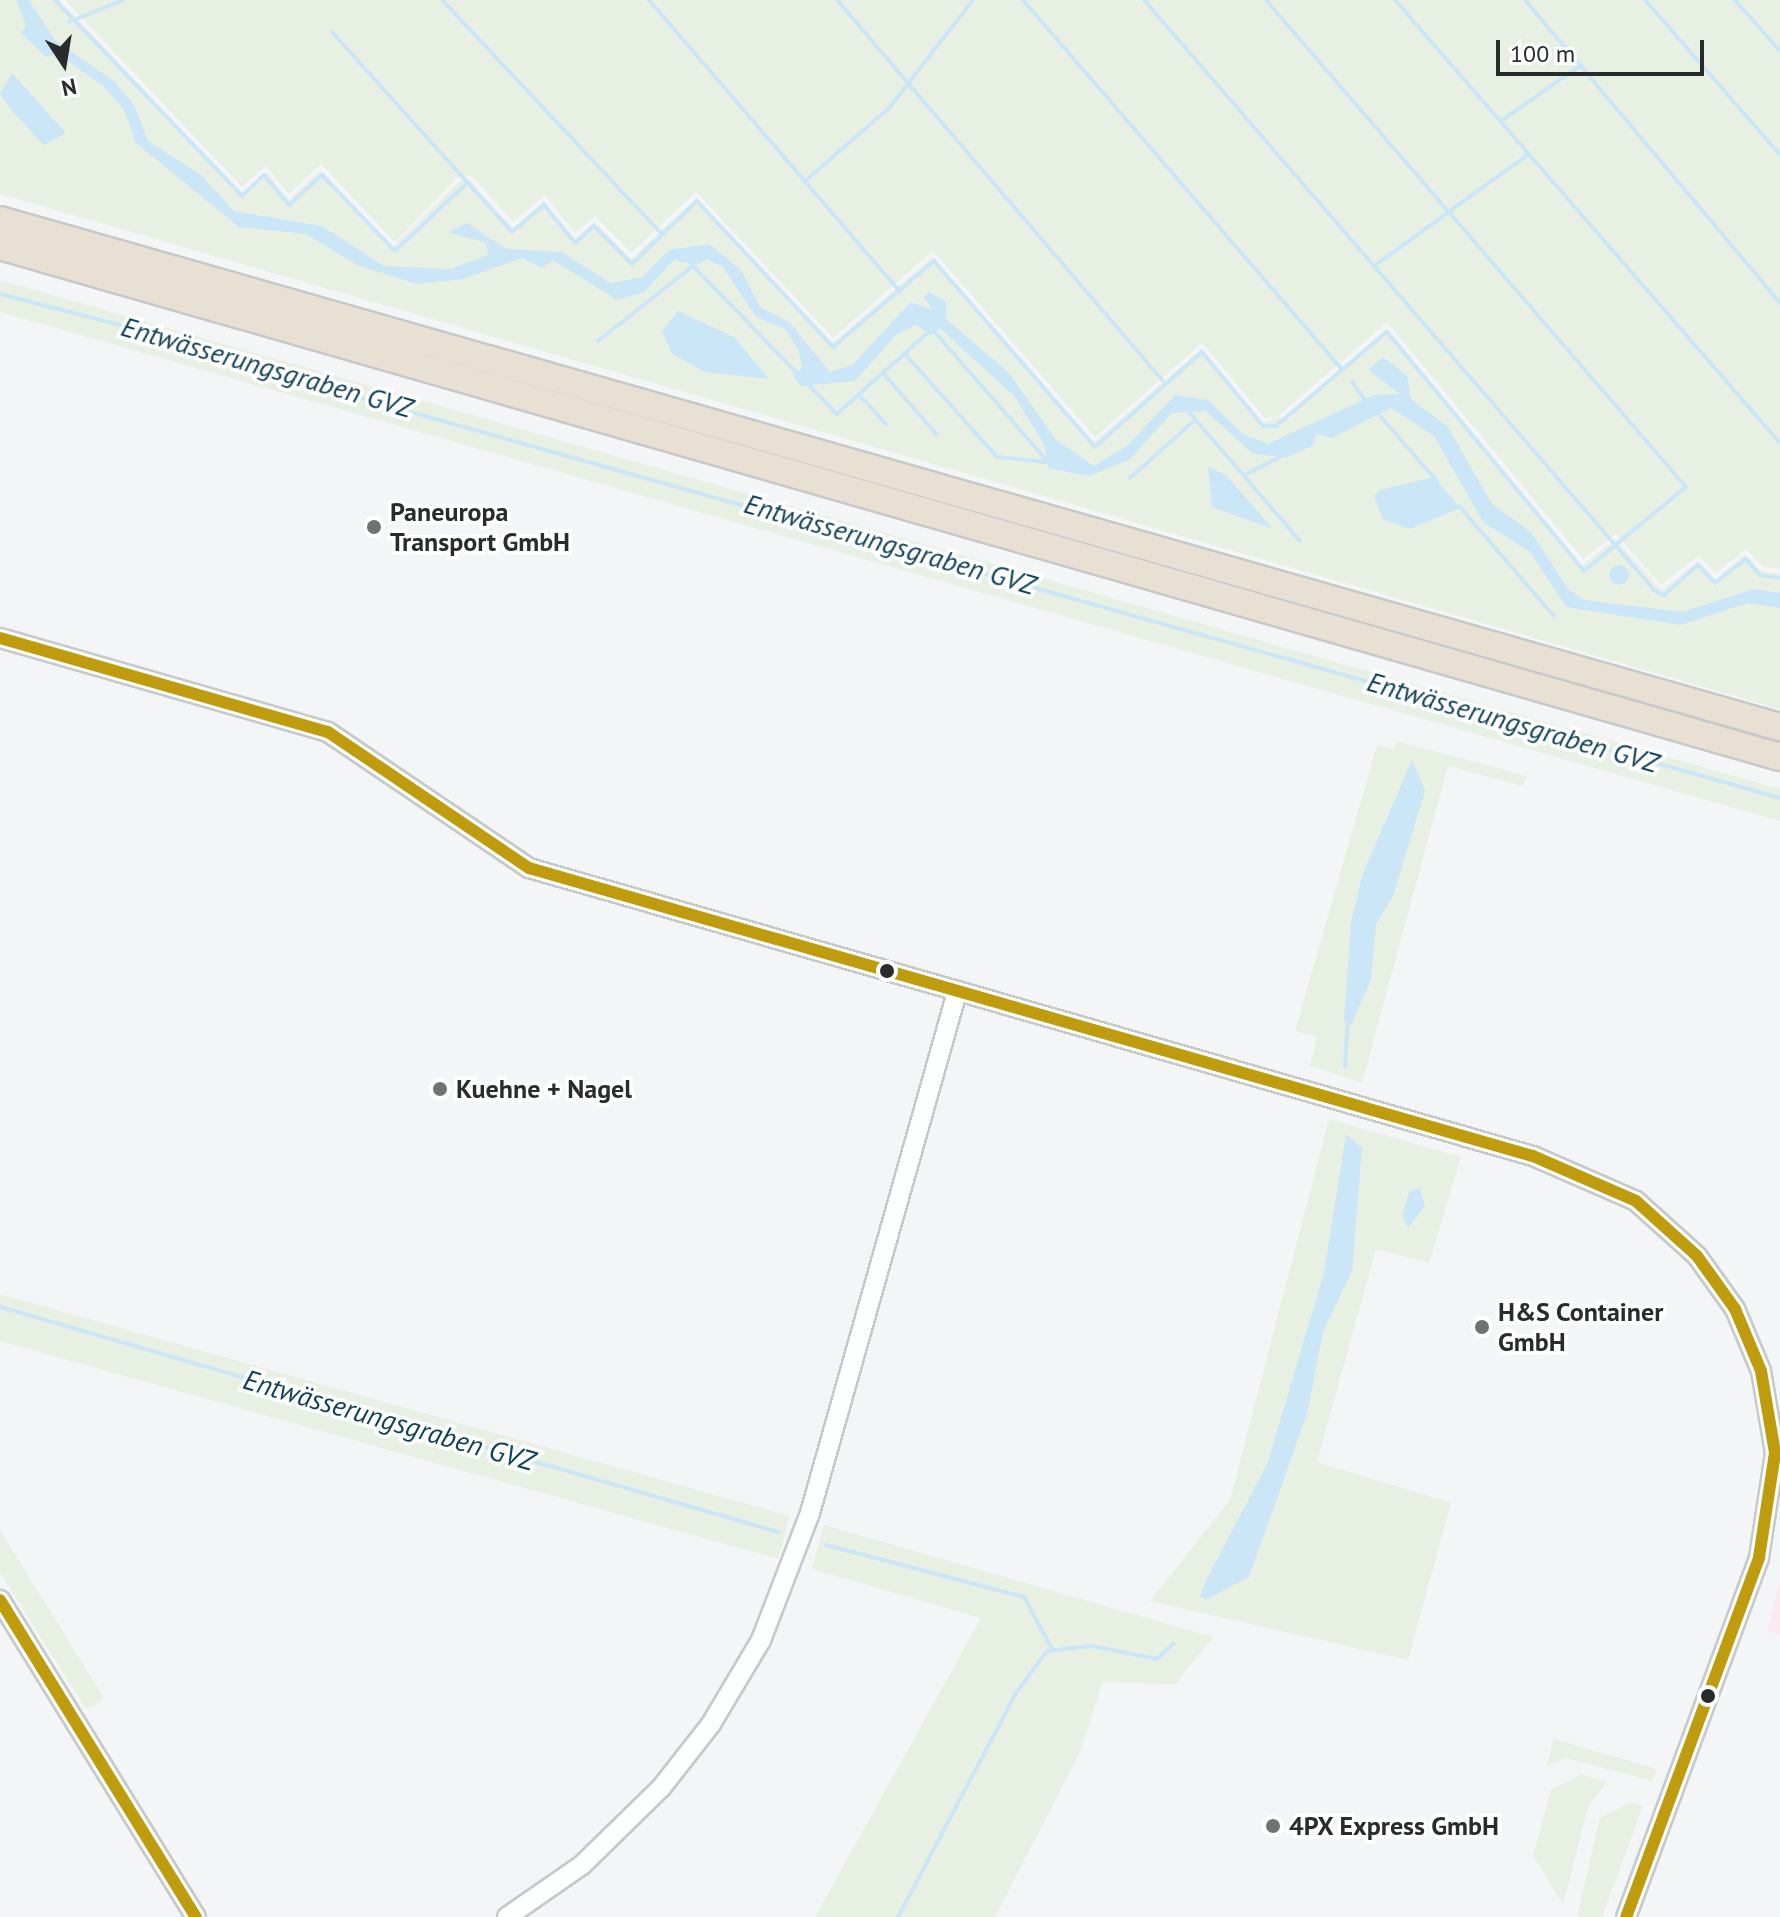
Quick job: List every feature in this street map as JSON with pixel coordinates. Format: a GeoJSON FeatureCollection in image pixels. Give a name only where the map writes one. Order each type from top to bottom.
{"type":"FeatureCollection","features":[{"type":"Feature","properties":{"kind":"highway"},"geometry":{"type":"LineString","coordinates":[[0,220],[1780,727]]}},
{"type":"Feature","properties":{"kind":"highway"},"geometry":{"type":"LineString","coordinates":[[0,246],[1780,757]]}},
{"type":"Feature","properties":{"kind":"street"},"geometry":{"type":"LineString","coordinates":[[0,638],[328,732],[529,868],[1591,1177],[1665,1225],[1715,1279],[1750,1340],[1766,1392],[1775,1453],[1771,1518],[1626,1917]]}},
{"type":"Feature","properties":{"kind":"street"},"geometry":{"type":"LineString","coordinates":[[507,1917],[582,1865],[661,1788],[735,1689],[766,1630],[810,1513],[957,992]]}},
{"type":"Feature","properties":{"kind":"street"},"geometry":{"type":"LineString","coordinates":[[0,1600],[196,1917]]}},
{"type":"Feature","properties":{"kind":"shaded area"},"geometry":{"type":"Polygon","coordinates":[[[0,0],[59,0],[241,193],[266,172],[289,200],[320,170],[393,246],[461,180],[469,180],[513,228],[544,201],[575,239],[595,222],[631,259],[696,198],[833,343],[932,257],[1094,442],[1201,349],[1263,423],[1286,415],[1387,328],[1582,565],[1615,539],[1662,590],[1698,561],[1716,579],[1745,554],[1761,571],[1780,574],[1780,709],[0,194],[0,0]]]}},
{"type":"Feature","properties":{"kind":"shaded area"},"geometry":{"type":"Polygon","coordinates":[[[65,0],[1780,0],[1780,569],[1763,567],[1746,549],[1716,573],[1698,556],[1661,585],[1616,534],[1583,559],[1387,322],[1277,417],[1265,418],[1202,343],[1095,437],[933,251],[833,338],[696,192],[631,253],[595,216],[575,233],[545,195],[513,222],[472,176],[459,176],[395,242],[321,164],[289,194],[266,166],[242,187],[65,0]]]}},
{"type":"Feature","properties":{"kind":"shaded area"},"geometry":{"type":"Polygon","coordinates":[[[0,280],[1780,789],[1780,821],[0,312],[0,280]]]}},
{"type":"Feature","properties":{"kind":"shaded area"},"geometry":{"type":"Polygon","coordinates":[[[1397,741],[1527,776],[1523,786],[1448,766],[1362,1083],[1310,1066],[1317,1037],[1295,1031],[1377,745],[1393,749],[1397,741]]]}},
{"type":"Feature","properties":{"kind":"shaded area"},"geometry":{"type":"Polygon","coordinates":[[[1329,1119],[1461,1157],[1429,1263],[1376,1249],[1317,1462],[1451,1503],[1408,1660],[1150,1601],[1230,1500],[1329,1119]]]}},
{"type":"Feature","properties":{"kind":"shaded area"},"geometry":{"type":"Polygon","coordinates":[[[0,1294],[790,1516],[778,1559],[0,1341],[0,1294]]]}},
{"type":"Feature","properties":{"kind":"shaded area"},"geometry":{"type":"Polygon","coordinates":[[[824,1525],[1213,1637],[1175,1684],[1103,1682],[1080,1752],[995,1917],[815,1917],[981,1618],[812,1569],[824,1525]]]}},
{"type":"Feature","properties":{"kind":"shaded area"},"geometry":{"type":"Polygon","coordinates":[[[0,1530],[104,1698],[97,1704],[86,1709],[0,1573],[0,1530]]]}},
{"type":"Feature","properties":{"kind":"shaded area"},"geometry":{"type":"Polygon","coordinates":[[[1780,1582],[1780,1635],[1767,1632],[1780,1582]]]}},
{"type":"Feature","properties":{"kind":"shaded area"},"geometry":{"type":"Polygon","coordinates":[[[1554,1739],[1657,1769],[1652,1781],[1566,1758],[1547,1766],[1554,1739]]]}},
{"type":"Feature","properties":{"kind":"shaded area"},"geometry":{"type":"Polygon","coordinates":[[[1581,1774],[1607,1782],[1588,1807],[1563,1904],[1533,1856],[1551,1790],[1581,1774]]]}},
{"type":"Feature","properties":{"kind":"shaded area"},"geometry":{"type":"Polygon","coordinates":[[[1630,1802],[1643,1806],[1602,1917],[1577,1917],[1600,1818],[1630,1802]]]}},
{"type":"Feature","properties":{"kind":"water"},"geometry":{"type":"Polygon","coordinates":[[[16,0],[29,0],[55,40],[115,82],[134,105],[148,141],[201,175],[234,211],[322,226],[384,266],[451,269],[488,255],[486,243],[448,232],[467,223],[506,249],[562,252],[610,283],[642,277],[669,250],[709,244],[741,270],[760,307],[790,323],[830,372],[852,365],[911,302],[933,310],[924,297],[929,292],[946,302],[946,319],[1009,373],[1056,440],[1094,466],[1128,445],[1175,395],[1208,400],[1243,434],[1268,444],[1374,395],[1400,394],[1368,370],[1383,357],[1407,376],[1411,399],[1448,427],[1492,504],[1531,532],[1568,589],[1584,600],[1682,612],[1754,589],[1780,593],[1780,608],[1748,603],[1681,625],[1566,607],[1530,552],[1483,522],[1434,436],[1391,408],[1332,438],[1317,434],[1312,446],[1287,457],[1253,454],[1206,411],[1172,413],[1129,460],[1089,476],[1048,468],[1045,446],[1015,397],[940,328],[931,335],[916,325],[896,335],[855,381],[801,386],[793,376],[802,368],[799,351],[785,329],[756,317],[723,267],[707,259],[697,265],[674,260],[644,292],[617,300],[553,260],[542,268],[522,258],[463,279],[416,284],[357,265],[306,234],[239,227],[136,143],[124,110],[103,86],[58,54],[46,57],[21,33],[26,26],[16,0]]]}},
{"type":"Feature","properties":{"kind":"water"},"geometry":{"type":"Polygon","coordinates":[[[12,73],[66,133],[44,145],[12,111],[0,94],[12,73]]]}},
{"type":"Feature","properties":{"kind":"water"},"geometry":{"type":"Polygon","coordinates":[[[678,311],[734,337],[769,379],[705,372],[672,354],[662,331],[678,311]]]}},
{"type":"Feature","properties":{"kind":"water"},"geometry":{"type":"Polygon","coordinates":[[[1208,467],[1226,475],[1273,529],[1212,507],[1208,467]]]}},
{"type":"Feature","properties":{"kind":"water"},"geometry":{"type":"Polygon","coordinates":[[[1434,477],[1460,508],[1409,529],[1383,519],[1374,496],[1380,490],[1434,477]]]}},
{"type":"Feature","properties":{"kind":"water"},"geometry":{"type":"Polygon","coordinates":[[[1619,565],[1626,568],[1629,575],[1626,582],[1619,585],[1612,582],[1609,575],[1612,568],[1619,565]]]}},
{"type":"Feature","properties":{"kind":"water"},"geometry":{"type":"Polygon","coordinates":[[[1412,760],[1425,791],[1393,896],[1376,924],[1371,980],[1351,1025],[1344,1020],[1351,923],[1363,873],[1412,760]]]}},
{"type":"Feature","properties":{"kind":"water"},"geometry":{"type":"Polygon","coordinates":[[[1346,1134],[1362,1148],[1352,1271],[1323,1332],[1307,1414],[1249,1577],[1206,1600],[1200,1596],[1209,1575],[1268,1462],[1324,1273],[1346,1134]]]}},
{"type":"Feature","properties":{"kind":"water"},"geometry":{"type":"Polygon","coordinates":[[[1420,1188],[1425,1206],[1408,1228],[1402,1216],[1409,1192],[1420,1188]]]}},
{"type":"Feature","properties":{"kind":"waterway"},"geometry":{"type":"LineString","coordinates":[[55,0],[242,196],[264,175],[289,205],[322,175],[395,251],[467,183]]}},
{"type":"Feature","properties":{"kind":"waterway"},"geometry":{"type":"LineString","coordinates":[[69,22],[123,0]]}},
{"type":"Feature","properties":{"kind":"waterway"},"geometry":{"type":"LineString","coordinates":[[442,0],[662,234]]}},
{"type":"Feature","properties":{"kind":"waterway"},"geometry":{"type":"LineString","coordinates":[[649,0],[900,292]]}},
{"type":"Feature","properties":{"kind":"waterway"},"geometry":{"type":"LineString","coordinates":[[837,0],[1163,381]]}},
{"type":"Feature","properties":{"kind":"waterway"},"geometry":{"type":"LineString","coordinates":[[804,182],[889,108],[973,0]]}},
{"type":"Feature","properties":{"kind":"waterway"},"geometry":{"type":"LineString","coordinates":[[1023,0],[1342,369]]}},
{"type":"Feature","properties":{"kind":"waterway"},"geometry":{"type":"LineString","coordinates":[[1144,0],[1655,591],[1664,595],[1698,565],[1715,583],[1746,559],[1760,575],[1780,578]]}},
{"type":"Feature","properties":{"kind":"waterway"},"geometry":{"type":"LineString","coordinates":[[332,32],[512,232],[544,205],[575,243],[594,226],[632,264],[697,201],[833,347],[934,261],[1095,447],[1202,352],[1263,426],[1276,426],[1387,332],[1584,571],[1686,487],[1266,0]]}},
{"type":"Feature","properties":{"kind":"waterway"},"geometry":{"type":"LineString","coordinates":[[1395,0],[1780,443]]}},
{"type":"Feature","properties":{"kind":"waterway"},"geometry":{"type":"LineString","coordinates":[[1525,0],[1780,303]]}},
{"type":"Feature","properties":{"kind":"waterway"},"geometry":{"type":"LineString","coordinates":[[1645,0],[1780,155]]}},
{"type":"Feature","properties":{"kind":"waterway"},"geometry":{"type":"LineString","coordinates":[[1735,0],[1780,51]]}},
{"type":"Feature","properties":{"kind":"waterway"},"geometry":{"type":"LineString","coordinates":[[1501,121],[1581,65]]}},
{"type":"Feature","properties":{"kind":"waterway"},"geometry":{"type":"LineString","coordinates":[[1374,266],[1529,154]]}},
{"type":"Feature","properties":{"kind":"waterway"},"geometry":{"type":"LineString","coordinates":[[688,261],[837,414],[932,329]]}},
{"type":"Feature","properties":{"kind":"waterway"},"geometry":{"type":"LineString","coordinates":[[598,341],[693,266]]}},
{"type":"Feature","properties":{"kind":"waterway","name":"Entwässerungsgraben GVZ"},"geometry":{"type":"LineString","coordinates":[[0,294],[236,355],[251,367],[1780,798]]}},
{"type":"Feature","properties":{"kind":"waterway"},"geometry":{"type":"LineString","coordinates":[[932,329],[1047,461]]}},
{"type":"Feature","properties":{"kind":"waterway"},"geometry":{"type":"LineString","coordinates":[[904,353],[997,457],[1047,462]]}},
{"type":"Feature","properties":{"kind":"waterway"},"geometry":{"type":"LineString","coordinates":[[883,373],[937,435]]}},
{"type":"Feature","properties":{"kind":"waterway"},"geometry":{"type":"LineString","coordinates":[[1352,382],[1368,404]]}},
{"type":"Feature","properties":{"kind":"waterway"},"geometry":{"type":"LineString","coordinates":[[859,395],[886,424]]}},
{"type":"Feature","properties":{"kind":"waterway"},"geometry":{"type":"LineString","coordinates":[[1189,412],[1300,541]]}},
{"type":"Feature","properties":{"kind":"waterway"},"geometry":{"type":"LineString","coordinates":[[1380,416],[1437,481]]}},
{"type":"Feature","properties":{"kind":"waterway"},"geometry":{"type":"LineString","coordinates":[[1130,478],[1194,421]]}},
{"type":"Feature","properties":{"kind":"waterway"},"geometry":{"type":"LineString","coordinates":[[1243,476],[1289,452]]}},
{"type":"Feature","properties":{"kind":"waterway"},"geometry":{"type":"LineString","coordinates":[[1459,506],[1554,616]]}},
{"type":"Feature","properties":{"kind":"waterway"},"geometry":{"type":"LineString","coordinates":[[1431,711],[1434,700]]}},
{"type":"Feature","properties":{"kind":"waterway"},"geometry":{"type":"LineString","coordinates":[[1345,1066],[1348,1018]]}},
{"type":"Feature","properties":{"kind":"waterway","name":"Entwässerungsgraben GVZ"},"geometry":{"type":"LineString","coordinates":[[0,1307],[778,1532]]}},
{"type":"Feature","properties":{"kind":"waterway","name":"Entwässerungsgraben GVZ"},"geometry":{"type":"LineString","coordinates":[[826,1545],[1024,1597],[1052,1649]]}},
{"type":"Feature","properties":{"kind":"waterway"},"geometry":{"type":"LineString","coordinates":[[898,1917],[1016,1693],[1047,1651],[1092,1646],[1157,1659],[1174,1643]]}},
{"type":"Feature","properties":{"kind":"transit line"},"geometry":{"type":"LineString","coordinates":[[0,638],[328,732],[529,868],[1533,1156],[1636,1201],[1697,1256],[1735,1309],[1761,1371],[1775,1453],[1759,1558],[1626,1917]]}},
{"type":"Feature","properties":{"kind":"transit line"},"geometry":{"type":"LineString","coordinates":[[0,1600],[196,1917]]}},
{"type":"Feature","properties":{"kind":"place","name":"Paneuropa Transport GmbH"},"geometry":{"type":"Point","coordinates":[374,527]}},
{"type":"Feature","properties":{"kind":"place","name":"Kuehne + Nagel"},"geometry":{"type":"Point","coordinates":[440,1089]}},
{"type":"Feature","properties":{"kind":"place","name":"H&S Container GmbH"},"geometry":{"type":"Point","coordinates":[1482,1327]}},
{"type":"Feature","properties":{"kind":"place","name":"4PX Express GmbH"},"geometry":{"type":"Point","coordinates":[1273,1826]}}]}
